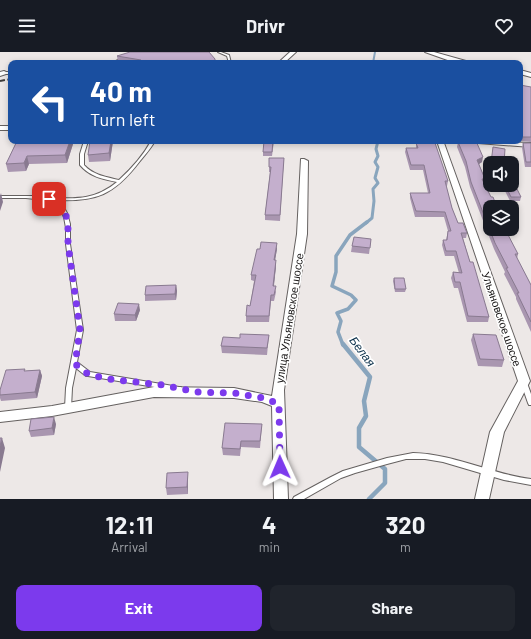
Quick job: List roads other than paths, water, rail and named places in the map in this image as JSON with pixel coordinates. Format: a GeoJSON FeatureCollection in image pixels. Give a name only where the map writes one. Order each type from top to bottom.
{"type":"FeatureCollection","features":[{"type":"Feature","properties":{"kind":"street"},"geometry":{"type":"LineString","coordinates":[[284,60],[293,52]]}},
{"type":"Feature","properties":{"kind":"street"},"geometry":{"type":"LineString","coordinates":[[428,52],[453,60]]}},
{"type":"Feature","properties":{"kind":"street","name":"Ульяновское шоссе"},"geometry":{"type":"LineString","coordinates":[[441,144],[524,382]]}},
{"type":"Feature","properties":{"kind":"street"},"geometry":{"type":"LineString","coordinates":[[518,144],[531,145]]}},
{"type":"Feature","properties":{"kind":"street","name":"улица Ульяновское шоссе"},"geometry":{"type":"LineString","coordinates":[[281,499],[278,390],[302,234],[304,161]]}},
{"type":"Feature","properties":{"kind":"street"},"geometry":{"type":"LineString","coordinates":[[482,499],[497,432],[524,382]]}},
{"type":"Feature","properties":{"kind":"street"},"geometry":{"type":"LineString","coordinates":[[0,417],[68,408],[154,392],[242,394],[264,398],[279,404]]}},
{"type":"Feature","properties":{"kind":"lane"},"geometry":{"type":"LineString","coordinates":[[219,52],[228,56],[229,60]]}},
{"type":"Feature","properties":{"kind":"lane"},"geometry":{"type":"LineString","coordinates":[[122,60],[128,58]]}},
{"type":"Feature","properties":{"kind":"lane"},"geometry":{"type":"LineString","coordinates":[[85,144],[82,154],[82,165],[87,171],[120,182]]}},
{"type":"Feature","properties":{"kind":"lane"},"geometry":{"type":"LineString","coordinates":[[0,197],[75,200],[100,196],[120,182],[149,150],[152,144]]}},
{"type":"Feature","properties":{"kind":"lane"},"geometry":{"type":"LineString","coordinates":[[49,199],[59,203],[65,213],[80,330],[75,364],[69,388],[68,408]]}},
{"type":"Feature","properties":{"kind":"lane"},"geometry":{"type":"LineString","coordinates":[[75,364],[88,374],[108,379],[163,385],[196,392]]}},
{"type":"Feature","properties":{"kind":"lane"},"geometry":{"type":"LineString","coordinates":[[524,382],[531,402]]}},
{"type":"Feature","properties":{"kind":"lane"},"geometry":{"type":"LineString","coordinates":[[297,499],[340,476],[374,465],[412,456],[436,458],[509,478],[531,482]]}},
{"type":"Feature","properties":{"kind":"waterway","name":"Белая"},"geometry":{"type":"LineString","coordinates":[[374,60],[375,52]]}},
{"type":"Feature","properties":{"kind":"waterway","name":"Белая"},"geometry":{"type":"LineString","coordinates":[[366,223],[372,218],[374,201],[373,189],[378,183],[375,178],[378,167],[375,162],[378,156],[376,149],[377,144]]}},
{"type":"Feature","properties":{"kind":"waterway","name":"Белая"},"geometry":{"type":"LineString","coordinates":[[343,345],[338,332],[341,321],[337,313],[348,309],[356,300],[351,295],[332,286],[336,272],[336,256],[350,235],[367,222]]}},
{"type":"Feature","properties":{"kind":"waterway","name":"Белая"},"geometry":{"type":"LineString","coordinates":[[343,344],[370,377],[364,401],[366,416],[359,428],[359,447],[385,469],[385,483],[369,499]]}},
{"type":"Feature","properties":{"kind":"railway"},"geometry":{"type":"LineString","coordinates":[[0,81],[8,80]]}}]}
